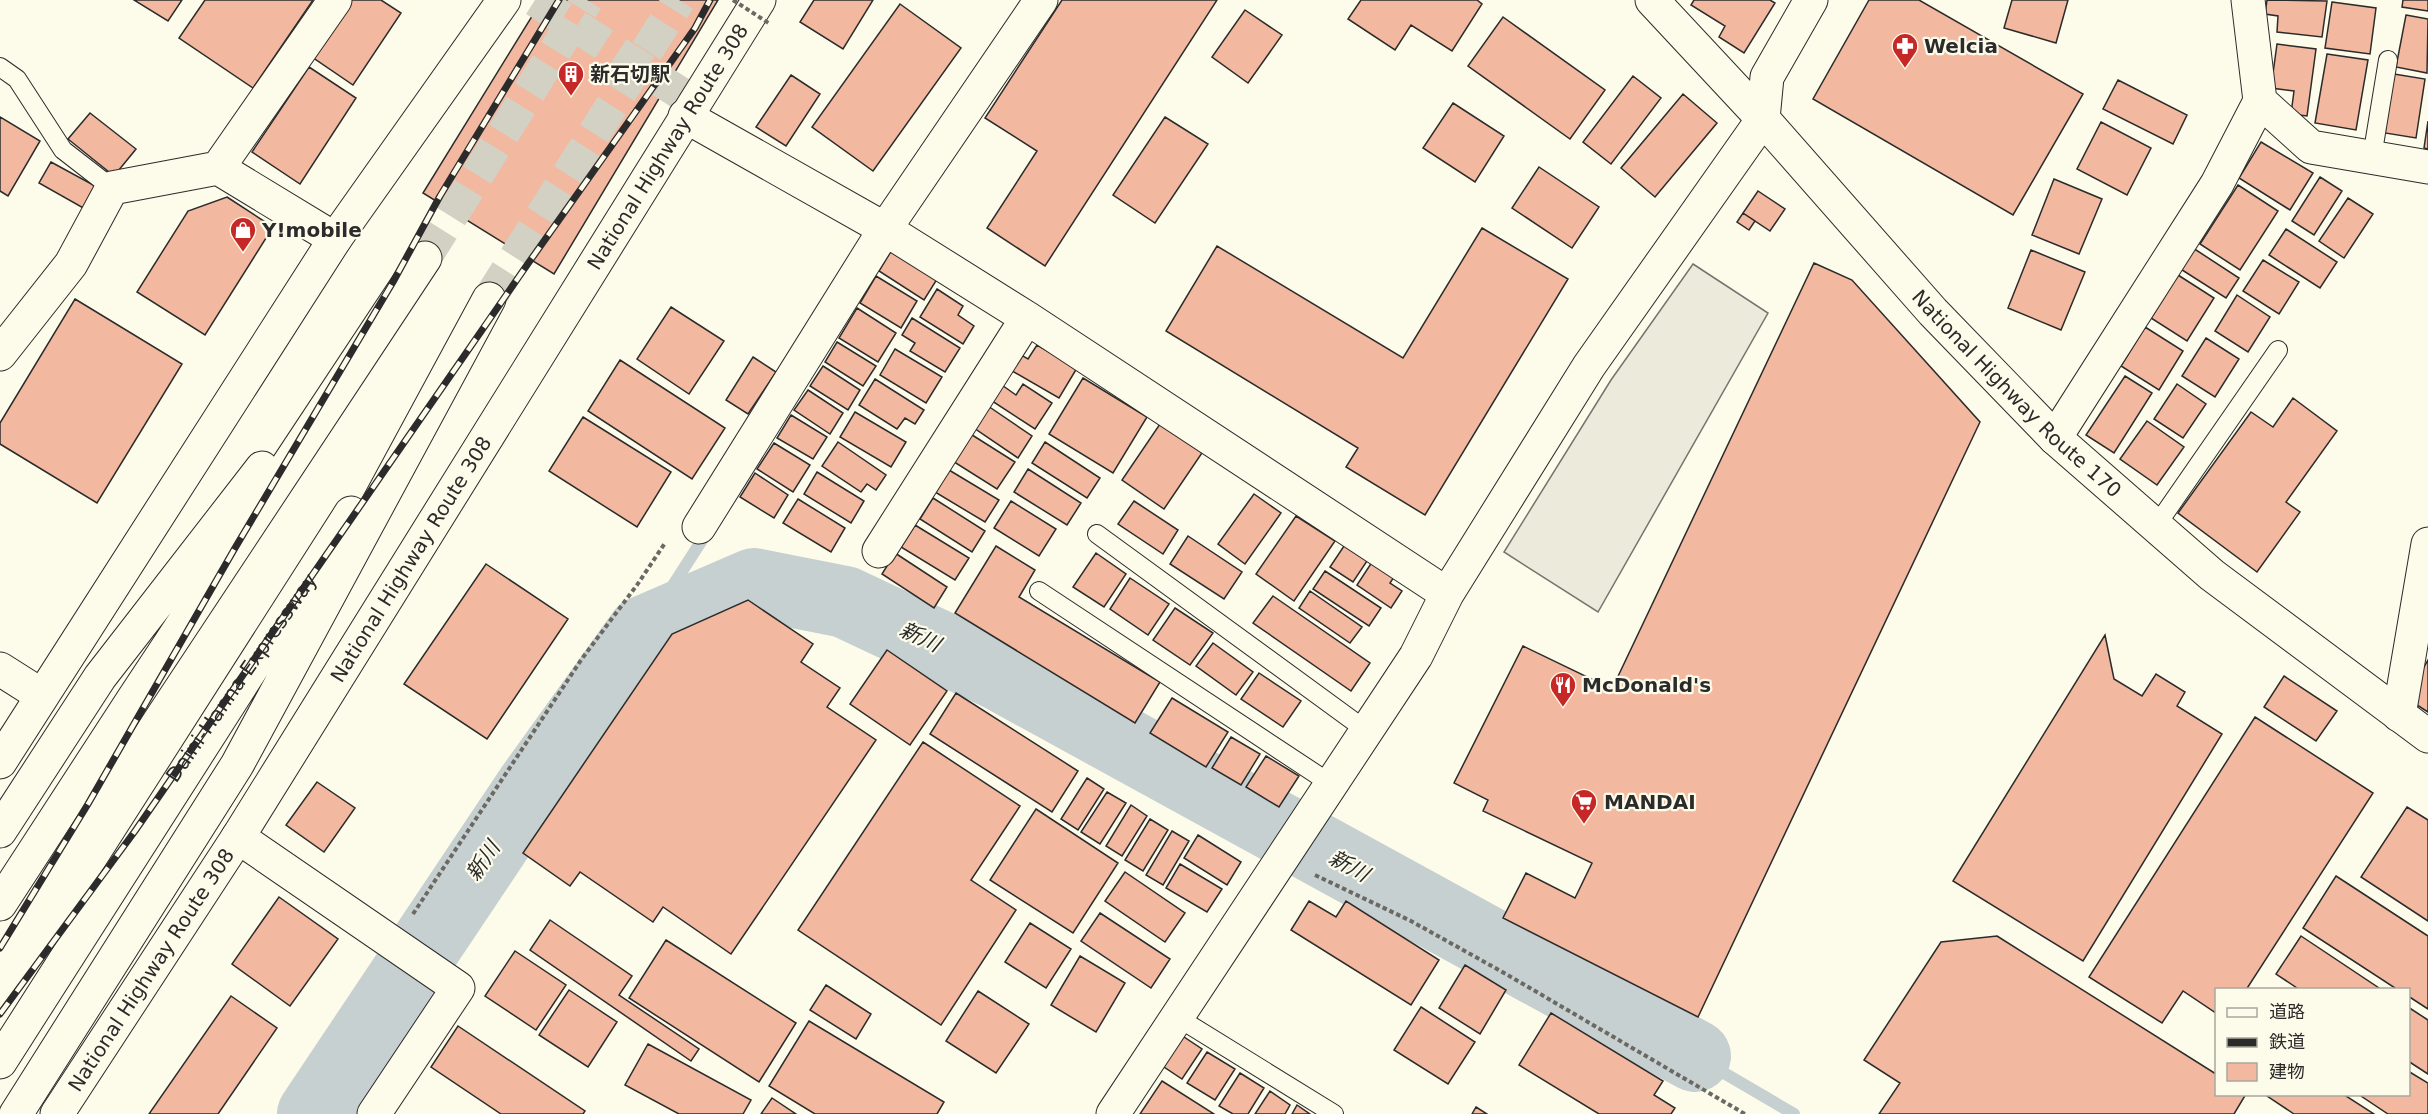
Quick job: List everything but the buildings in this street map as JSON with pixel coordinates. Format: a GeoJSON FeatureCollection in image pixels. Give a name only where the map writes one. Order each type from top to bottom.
{"type":"FeatureCollection","features":[{"type":"Feature","properties":{"kind":"main road"},"geometry":{"type":"LineString","coordinates":[[218,168],[335,0]]}},
{"type":"Feature","properties":{"kind":"main road"},"geometry":{"type":"LineString","coordinates":[[0,762],[335,239],[504,0]]}},
{"type":"Feature","properties":{"kind":"main road"},"geometry":{"type":"LineString","coordinates":[[699,527],[885,229],[1041,0]]}},
{"type":"Feature","properties":{"kind":"main road","name":"National Highway Route 170"},"geometry":{"type":"LineString","coordinates":[[1652,0],[1763,120],[1933,312],[2055,438],[2212,575],[2428,736]]}},
{"type":"Feature","properties":{"kind":"main road"},"geometry":{"type":"LineString","coordinates":[[1113,1114],[1416,657],[1447,594],[1590,366],[1763,120],[1767,77],[1811,0]]}},
{"type":"Feature","properties":{"kind":"main road"},"geometry":{"type":"LineString","coordinates":[[2055,438],[2217,184],[2260,101],[2248,0]]}},
{"type":"Feature","properties":{"kind":"main road","name":"National Highway Route 308"},"geometry":{"type":"LineString","coordinates":[[57,1114],[238,837],[685,116],[764,12]]}},
{"type":"Feature","properties":{"kind":"main road"},"geometry":{"type":"LineString","coordinates":[[2260,101],[2311,147],[2428,167]]}},
{"type":"Feature","properties":{"kind":"main road"},"geometry":{"type":"LineString","coordinates":[[685,116],[885,229],[1027,318],[1447,594]]}},
{"type":"Feature","properties":{"kind":"main road"},"geometry":{"type":"LineString","coordinates":[[0,354],[71,264],[112,188],[218,168],[335,239]]}},
{"type":"Feature","properties":{"kind":"main road"},"geometry":{"type":"LineString","coordinates":[[0,831],[100,677],[425,258],[0,904]]}},
{"type":"Feature","properties":{"kind":"main road","name":"Daini-Hanna Expressway"},"geometry":{"type":"LineString","coordinates":[[0,1062],[489,299],[237,765],[16,1114]]}},
{"type":"Feature","properties":{"kind":"main road"},"geometry":{"type":"LineString","coordinates":[[879,551],[1027,318]]}},
{"type":"Feature","properties":{"kind":"main road"},"geometry":{"type":"LineString","coordinates":[[2399,715],[2427,552]]}},
{"type":"Feature","properties":{"kind":"main road"},"geometry":{"type":"LineString","coordinates":[[0,669],[41,695]]}},
{"type":"Feature","properties":{"kind":"main road"},"geometry":{"type":"LineString","coordinates":[[238,837],[458,988],[374,1114]]}},
{"type":"Feature","properties":{"kind":"lane"},"geometry":{"type":"LineString","coordinates":[[2372,157],[2388,60]]}},
{"type":"Feature","properties":{"kind":"lane"},"geometry":{"type":"LineString","coordinates":[[0,67],[17,80],[63,150],[112,188]]}},
{"type":"Feature","properties":{"kind":"lane"},"geometry":{"type":"LineString","coordinates":[[2156,526],[2278,350]]}},
{"type":"Feature","properties":{"kind":"lane"},"geometry":{"type":"LineString","coordinates":[[1097,534],[1367,731]]}},
{"type":"Feature","properties":{"kind":"lane"},"geometry":{"type":"LineString","coordinates":[[1039,591],[1331,784]]}},
{"type":"Feature","properties":{"kind":"lane"},"geometry":{"type":"LineString","coordinates":[[1177,1017],[1335,1114]]}},
{"type":"Feature","properties":{"kind":"path"},"geometry":{"type":"LineString","coordinates":[[733,0],[764,12]]}},
{"type":"Feature","properties":{"kind":"path"},"geometry":{"type":"LineString","coordinates":[[396,947],[581,660],[683,518],[699,527]]}},
{"type":"Feature","properties":{"kind":"path"},"geometry":{"type":"LineString","coordinates":[[1282,859],[1411,921],[1745,1114]]}},
{"type":"Feature","properties":{"kind":"shaded area"},"geometry":{"type":"Polygon","coordinates":[[[1693,264],[1768,313],[1598,612],[1504,552],[1611,380],[1693,264]]]}},
{"type":"Feature","properties":{"kind":"waterway"},"geometry":{"type":"LineString","coordinates":[[643,632],[704,537]]}},
{"type":"Feature","properties":{"kind":"waterway","name":"新川"},"geometry":{"type":"LineString","coordinates":[[313,1114],[531,788],[643,632],[754,584],[845,602],[1000,675],[1695,1056]]}},
{"type":"Feature","properties":{"kind":"waterway"},"geometry":{"type":"LineString","coordinates":[[1695,1056],[1794,1114]]}},
{"type":"Feature","properties":{"kind":"tunnel"},"geometry":{"type":"LineString","coordinates":[[535,0],[694,102]]}},
{"type":"Feature","properties":{"kind":"tunnel"},"geometry":{"type":"LineString","coordinates":[[425,258],[587,0]]}},
{"type":"Feature","properties":{"kind":"tunnel"},"geometry":{"type":"LineString","coordinates":[[489,299],[679,0]]}},
{"type":"Feature","properties":{"kind":"railway"},"geometry":{"type":"LineString","coordinates":[[0,948],[88,804],[235,548],[393,282],[440,196],[559,0]]}},
{"type":"Feature","properties":{"kind":"railway"},"geometry":{"type":"LineString","coordinates":[[0,1014],[135,831],[527,265],[695,28],[710,0]]}},
{"type":"Feature","properties":{"kind":"place","name":"Welcia"},"geometry":{"type":"Point","coordinates":[1905,69]}},
{"type":"Feature","properties":{"kind":"place","name":"新石切駅"},"geometry":{"type":"Point","coordinates":[571,97]}},
{"type":"Feature","properties":{"kind":"place","name":"Y!mobile"},"geometry":{"type":"Point","coordinates":[243,253]}},
{"type":"Feature","properties":{"kind":"place","name":"McDonald's"},"geometry":{"type":"Point","coordinates":[1563,708]}},
{"type":"Feature","properties":{"kind":"place","name":"MANDAI"},"geometry":{"type":"Point","coordinates":[1584,825]}}]}
